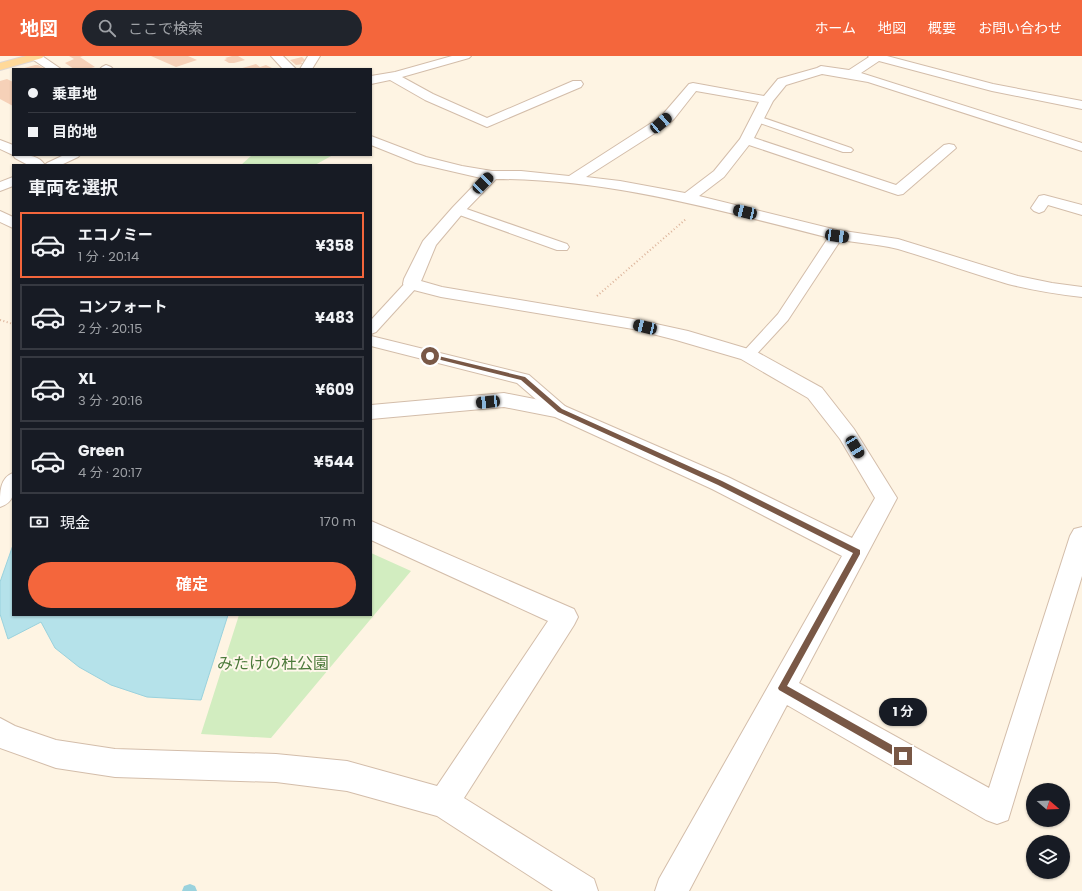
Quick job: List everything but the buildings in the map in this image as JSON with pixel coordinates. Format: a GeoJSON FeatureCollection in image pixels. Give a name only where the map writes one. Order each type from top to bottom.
{"type":"FeatureCollection","features":[{"type":"Feature","properties":{"kind":"main road"},"geometry":{"type":"LineString","coordinates":[[0,57],[4,56]]}},
{"type":"Feature","properties":{"kind":"main road"},"geometry":{"type":"LineString","coordinates":[[0,67],[37,56]]}},
{"type":"Feature","properties":{"kind":"street"},"geometry":{"type":"LineString","coordinates":[[37,56],[54,68]]}},
{"type":"Feature","properties":{"kind":"street"},"geometry":{"type":"LineString","coordinates":[[277,56],[289,68]]}},
{"type":"Feature","properties":{"kind":"street"},"geometry":{"type":"LineString","coordinates":[[307,68],[314,56]]}},
{"type":"Feature","properties":{"kind":"street"},"geometry":{"type":"LineString","coordinates":[[372,80],[392,76],[465,56]]}},
{"type":"Feature","properties":{"kind":"street"},"geometry":{"type":"LineString","coordinates":[[851,74],[875,56],[992,87],[1082,105]]}},
{"type":"Feature","properties":{"kind":"street"},"geometry":{"type":"LineString","coordinates":[[688,198],[719,174],[746,140],[767,100],[782,82],[821,70],[851,74],[872,79],[1082,148]]}},
{"type":"Feature","properties":{"kind":"street"},"geometry":{"type":"LineString","coordinates":[[392,76],[429,97],[487,123],[577,84]]}},
{"type":"Feature","properties":{"kind":"street"},"geometry":{"type":"LineString","coordinates":[[572,180],[661,123],[669,116],[693,87],[767,100]]}},
{"type":"Feature","properties":{"kind":"street"},"geometry":{"type":"LineString","coordinates":[[372,140],[421,160],[492,174],[620,185],[688,198],[837,236],[898,244],[1014,280],[1052,288],[1082,292]]}},
{"type":"Feature","properties":{"kind":"street"},"geometry":{"type":"LineString","coordinates":[[746,140],[898,191],[949,148]]}},
{"type":"Feature","properties":{"kind":"street"},"geometry":{"type":"LineString","coordinates":[[0,144],[12,150]]}},
{"type":"Feature","properties":{"kind":"street"},"geometry":{"type":"LineString","coordinates":[[22,156],[36,164]]}},
{"type":"Feature","properties":{"kind":"street"},"geometry":{"type":"LineString","coordinates":[[492,174],[428,244],[412,284],[441,292],[633,324],[681,335],[748,355],[816,393],[847,434],[886,498],[671,891]]}},
{"type":"Feature","properties":{"kind":"street"},"geometry":{"type":"LineString","coordinates":[[0,187],[12,181]]}},
{"type":"Feature","properties":{"kind":"street"},"geometry":{"type":"LineString","coordinates":[[1039,208],[1044,199],[1082,210]]}},
{"type":"Feature","properties":{"kind":"street"},"geometry":{"type":"LineString","coordinates":[[0,216],[12,222]]}},
{"type":"Feature","properties":{"kind":"street"},"geometry":{"type":"LineString","coordinates":[[372,412],[504,400],[560,411],[720,483],[857,552]]}},
{"type":"Feature","properties":{"kind":"street"},"geometry":{"type":"LineString","coordinates":[[0,498],[12,482]]}},
{"type":"Feature","properties":{"kind":"street"},"geometry":{"type":"LineString","coordinates":[[0,510],[12,509]]}},
{"type":"Feature","properties":{"kind":"street"},"geometry":{"type":"LineString","coordinates":[[372,530],[564,617],[444,803]]}},
{"type":"Feature","properties":{"kind":"street"},"geometry":{"type":"LineString","coordinates":[[782,688],[997,810],[1082,536]]}},
{"type":"Feature","properties":{"kind":"street"},"geometry":{"type":"LineString","coordinates":[[0,732],[6,737],[56,754],[114,763],[276,768],[347,776],[444,803],[582,891]]}},
{"type":"Feature","properties":{"kind":"lane"},"geometry":{"type":"LineString","coordinates":[[758,119],[846,150]]}},
{"type":"Feature","properties":{"kind":"lane"},"geometry":{"type":"LineString","coordinates":[[53,164],[72,156]]}},
{"type":"Feature","properties":{"kind":"lane"},"geometry":{"type":"LineString","coordinates":[[458,210],[562,247]]}},
{"type":"Feature","properties":{"kind":"lane"},"geometry":{"type":"LineString","coordinates":[[748,355],[783,317],[837,236]]}},
{"type":"Feature","properties":{"kind":"lane"},"geometry":{"type":"LineString","coordinates":[[372,326],[412,284]]}},
{"type":"Feature","properties":{"kind":"lane"},"geometry":{"type":"LineString","coordinates":[[372,341],[523,379],[560,411]]}},
{"type":"Feature","properties":{"kind":"path"},"geometry":{"type":"LineString","coordinates":[[578,314],[650,249],[705,203]]}},
{"type":"Feature","properties":{"kind":"path"},"geometry":{"type":"LineString","coordinates":[[0,320],[12,324]]}},
{"type":"Feature","properties":{"kind":"green space"},"geometry":{"type":"Polygon","coordinates":[[[251,156],[331,156],[317,164],[242,164],[251,156]]]}},
{"type":"Feature","properties":{"kind":"green space","name":"みたけの杜公園"},"geometry":{"type":"Polygon","coordinates":[[[372,553],[411,571],[271,738],[201,734],[239,616],[372,616],[372,553]]]}},
{"type":"Feature","properties":{"kind":"water"},"geometry":{"type":"Polygon","coordinates":[[[12,548],[12,616],[228,616],[201,700],[147,697],[111,685],[79,667],[55,648],[41,622],[8,639],[0,614],[0,582],[12,548]]]}},
{"type":"Feature","properties":{"kind":"route"},"geometry":{"type":"LineString","coordinates":[[430,356],[523,379],[560,411],[720,483],[857,552],[782,688],[903,756]]}}]}
